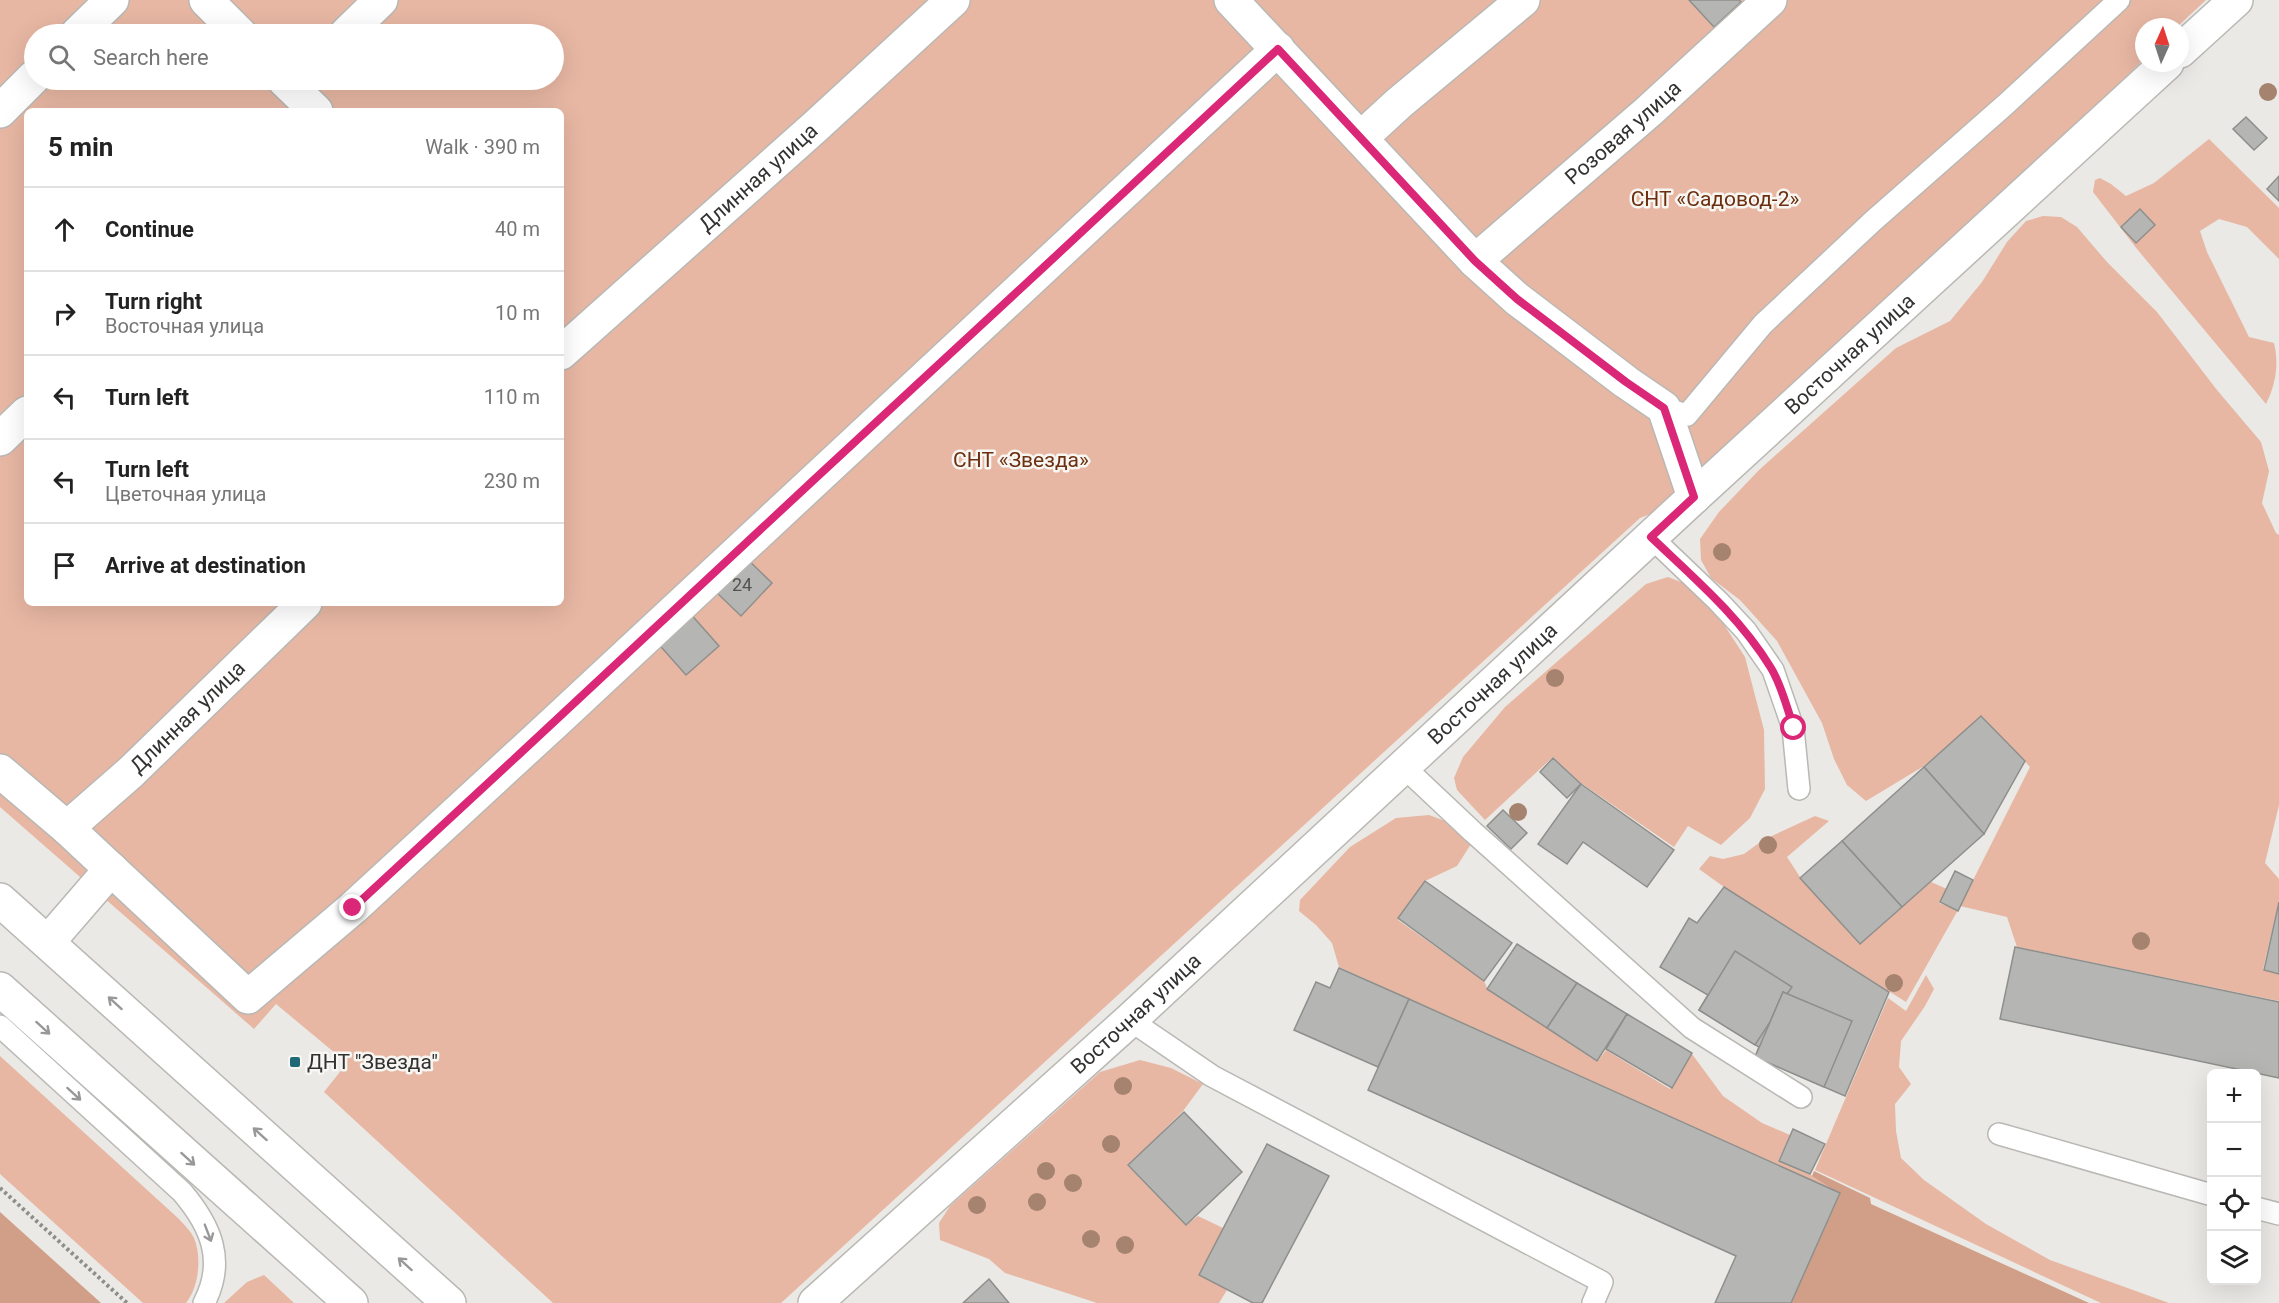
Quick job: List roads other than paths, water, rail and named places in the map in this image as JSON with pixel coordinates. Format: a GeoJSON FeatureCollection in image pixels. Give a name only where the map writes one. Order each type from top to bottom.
{"type":"FeatureCollection","features":[{"type":"Feature","properties":{"kind":"street"},"geometry":{"type":"LineString","coordinates":[[87,24],[112,0]]}},
{"type":"Feature","properties":{"kind":"street"},"geometry":{"type":"LineString","coordinates":[[206,0],[230,24]]}},
{"type":"Feature","properties":{"kind":"street"},"geometry":{"type":"LineString","coordinates":[[356,24],[381,0]]}},
{"type":"Feature","properties":{"kind":"street","name":"Длинная улица"},"geometry":{"type":"LineString","coordinates":[[564,350],[816,126],[953,0]]}},
{"type":"Feature","properties":{"kind":"street"},"geometry":{"type":"LineString","coordinates":[[1361,138],[1523,0]]}},
{"type":"Feature","properties":{"kind":"street","name":"Розовая улица"},"geometry":{"type":"LineString","coordinates":[[1475,261],[1649,111],[1770,0]]}},
{"type":"Feature","properties":{"kind":"street"},"geometry":{"type":"LineString","coordinates":[[2189,43],[2236,0]]}},
{"type":"Feature","properties":{"kind":"street"},"geometry":{"type":"LineString","coordinates":[[1232,1],[1475,261],[1526,306],[1664,408],[1694,497]]}},
{"type":"Feature","properties":{"kind":"street"},"geometry":{"type":"LineString","coordinates":[[0,771],[67,828],[248,997],[353,908],[546,732],[1278,49]]}},
{"type":"Feature","properties":{"kind":"street","name":"Восточная улица"},"geometry":{"type":"LineString","coordinates":[[814,1303],[1130,1020],[1694,497],[2158,72]]}},
{"type":"Feature","properties":{"kind":"street"},"geometry":{"type":"LineString","coordinates":[[0,111],[24,87]]}},
{"type":"Feature","properties":{"kind":"street"},"geometry":{"type":"LineString","coordinates":[[295,90],[314,108]]}},
{"type":"Feature","properties":{"kind":"street"},"geometry":{"type":"LineString","coordinates":[[317,108],[318,90]]}},
{"type":"Feature","properties":{"kind":"street"},"geometry":{"type":"LineString","coordinates":[[0,439],[24,416]]}},
{"type":"Feature","properties":{"kind":"street","name":"Длинная улица"},"geometry":{"type":"LineString","coordinates":[[67,828],[131,772],[302,606]]}},
{"type":"Feature","properties":{"kind":"street"},"geometry":{"type":"LineString","coordinates":[[48,942],[111,869]]}},
{"type":"Feature","properties":{"kind":"street"},"geometry":{"type":"LineString","coordinates":[[0,900],[449,1303]]}},
{"type":"Feature","properties":{"kind":"street"},"geometry":{"type":"LineString","coordinates":[[0,988],[351,1303]]}},
{"type":"Feature","properties":{"kind":"lane"},"geometry":{"type":"LineString","coordinates":[[1664,408],[1687,415],[1763,324],[1873,221],[2005,105],[2119,0]]}},
{"type":"Feature","properties":{"kind":"lane"},"geometry":{"type":"LineString","coordinates":[[1651,537],[1746,631],[1773,670],[1794,728],[1799,789]]}},
{"type":"Feature","properties":{"kind":"lane"},"geometry":{"type":"LineString","coordinates":[[1404,767],[1692,1028],[1802,1098]]}},
{"type":"Feature","properties":{"kind":"lane"},"geometry":{"type":"LineString","coordinates":[[1130,1020],[1212,1076],[1602,1282],[1593,1303]]}},
{"type":"Feature","properties":{"kind":"lane"},"geometry":{"type":"LineString","coordinates":[[0,1026],[182,1192],[197,1210],[211,1234],[215,1260],[211,1289],[204,1303]]}},
{"type":"Feature","properties":{"kind":"lane"},"geometry":{"type":"LineString","coordinates":[[1999,1134],[2207,1194]]}},
{"type":"Feature","properties":{"kind":"lane"},"geometry":{"type":"LineString","coordinates":[[2261,1209],[2279,1214]]}},
{"type":"Feature","properties":{"kind":"place","name":"ДНТ \"Звезда\""},"geometry":{"type":"Point","coordinates":[295,1062]}},
{"type":"Feature","properties":{"kind":"park label","name":"СНТ «Садовод-2»"},"geometry":{"type":"Point","coordinates":[1715,199]}},
{"type":"Feature","properties":{"kind":"park label","name":"СНТ «Звезда»"},"geometry":{"type":"Point","coordinates":[1021,460]}}]}
